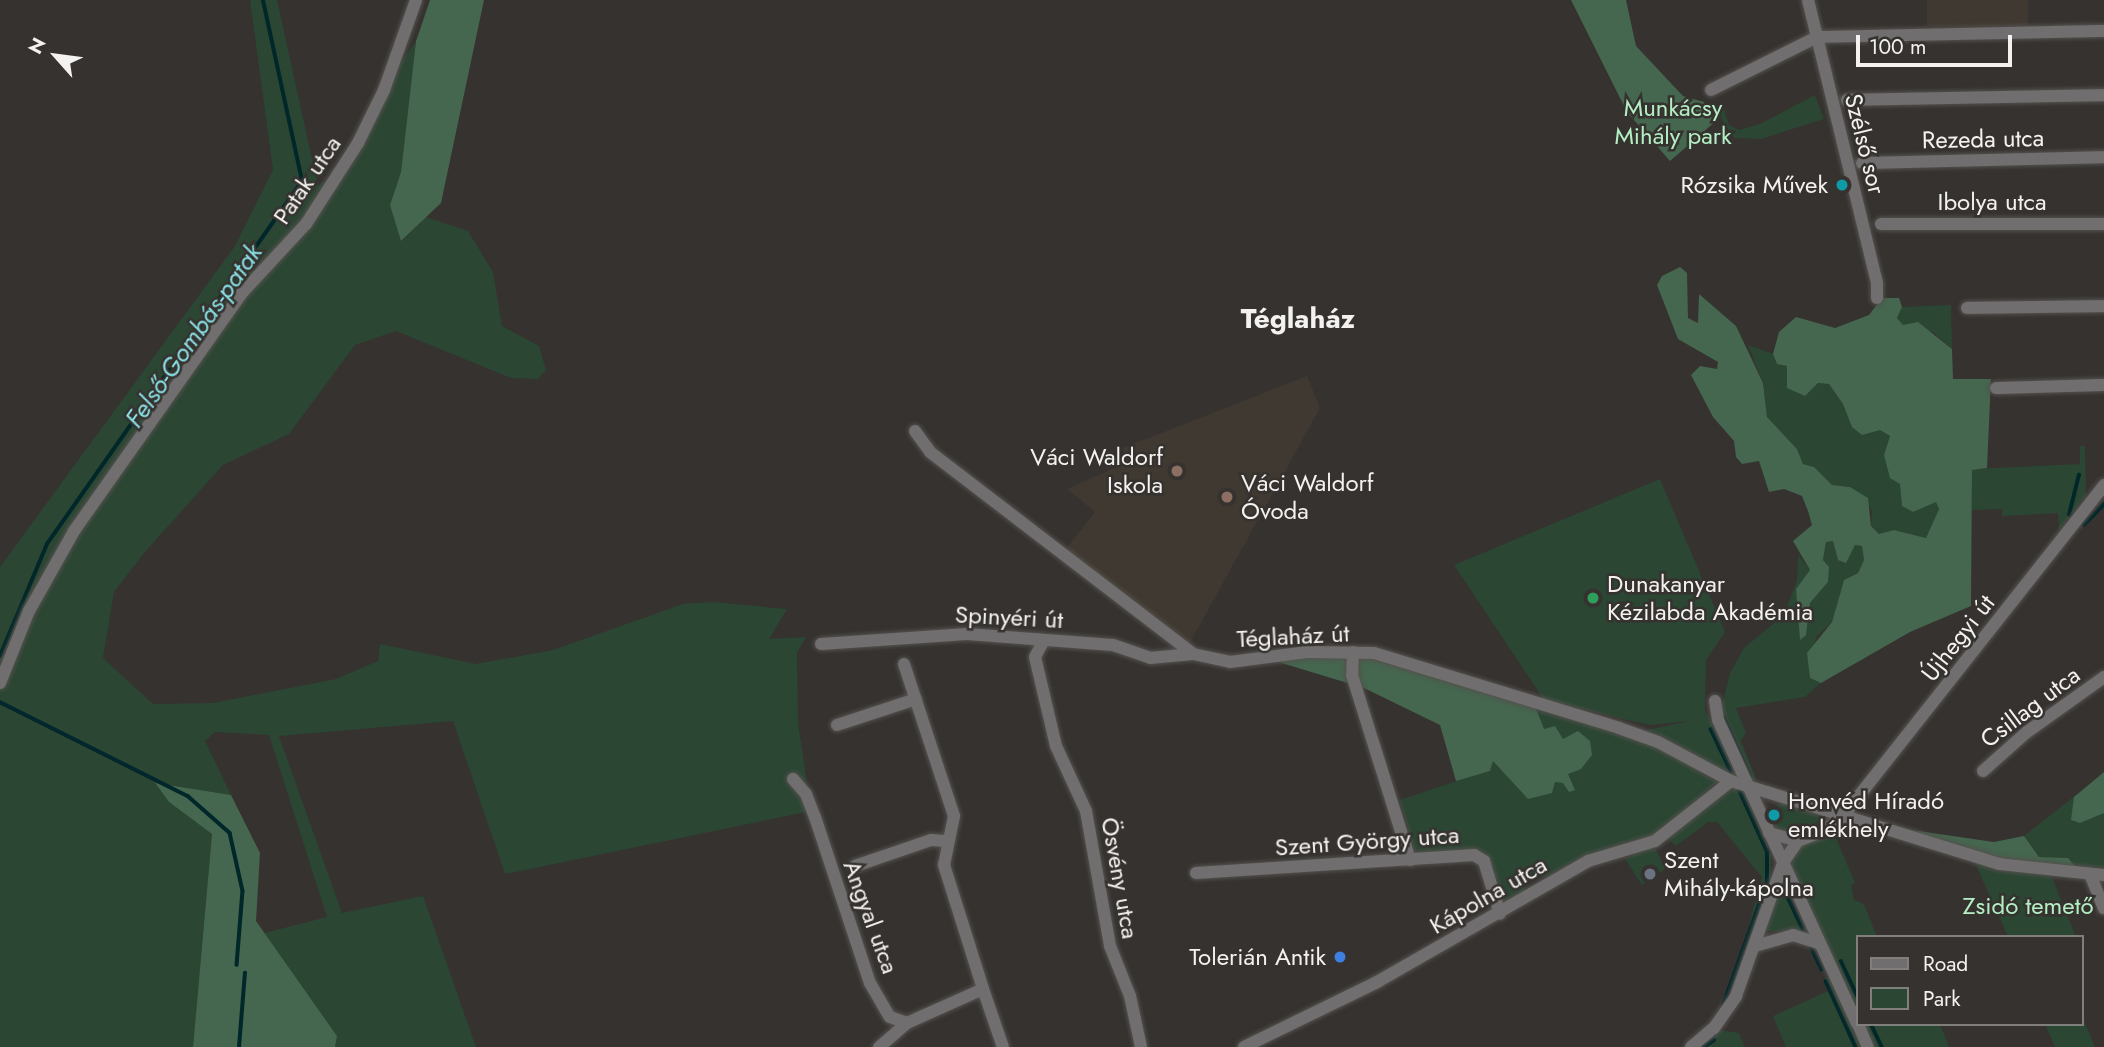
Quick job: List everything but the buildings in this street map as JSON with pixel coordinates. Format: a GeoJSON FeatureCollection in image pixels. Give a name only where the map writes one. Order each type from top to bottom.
{"type":"FeatureCollection","features":[{"type":"Feature","properties":{"kind":"street","name":"Patak utca"},"geometry":{"type":"LineString","coordinates":[[0,684],[29,611],[74,531],[242,293],[306,224],[358,143],[384,90],[416,0]]}},
{"type":"Feature","properties":{"kind":"street","name":"Szélső sor"},"geometry":{"type":"LineString","coordinates":[[1808,0],[1877,284],[1877,298]]}},
{"type":"Feature","properties":{"kind":"street"},"geometry":{"type":"LineString","coordinates":[[1711,90],[1817,37],[2104,30]]}},
{"type":"Feature","properties":{"kind":"street"},"geometry":{"type":"LineString","coordinates":[[1847,100],[2104,95]]}},
{"type":"Feature","properties":{"kind":"street","name":"Rezeda utca"},"geometry":{"type":"LineString","coordinates":[[1862,163],[2104,157]]}},
{"type":"Feature","properties":{"kind":"street","name":"Ibolya utca"},"geometry":{"type":"LineString","coordinates":[[1881,224],[2104,224]]}},
{"type":"Feature","properties":{"kind":"street"},"geometry":{"type":"LineString","coordinates":[[1967,308],[2104,306]]}},
{"type":"Feature","properties":{"kind":"street"},"geometry":{"type":"LineString","coordinates":[[1996,388],[2104,385]]}},
{"type":"Feature","properties":{"kind":"street","name":"Téglaház út"},"geometry":{"type":"LineString","coordinates":[[915,431],[930,452],[1193,654],[1230,662],[1307,652],[1374,653],[1619,728],[1658,742],[1731,780]]}},
{"type":"Feature","properties":{"kind":"street","name":"Újhegyi út"},"geometry":{"type":"LineString","coordinates":[[1798,841],[1824,831],[1843,816],[2104,485]]}},
{"type":"Feature","properties":{"kind":"street","name":"Spinyéri út"},"geometry":{"type":"LineString","coordinates":[[821,644],[967,634],[1113,645],[1150,658],[1193,654]]}},
{"type":"Feature","properties":{"kind":"street","name":"Ösvény utca"},"geometry":{"type":"LineString","coordinates":[[1044,640],[1037,646],[1035,657],[1056,746],[1086,811],[1110,946],[1130,996],[1141,1047]]}},
{"type":"Feature","properties":{"kind":"street"},"geometry":{"type":"LineString","coordinates":[[1353,652],[1352,676],[1410,860]]}},
{"type":"Feature","properties":{"kind":"street"},"geometry":{"type":"LineString","coordinates":[[905,664],[954,816],[944,865],[1003,1047]]}},
{"type":"Feature","properties":{"kind":"street","name":"Csillag utca"},"geometry":{"type":"LineString","coordinates":[[1983,771],[2028,732],[2104,677]]}},
{"type":"Feature","properties":{"kind":"street"},"geometry":{"type":"LineString","coordinates":[[837,725],[916,699]]}},
{"type":"Feature","properties":{"kind":"street"},"geometry":{"type":"LineString","coordinates":[[1715,701],[1718,720],[1856,1020]]}},
{"type":"Feature","properties":{"kind":"street","name":"Angyal utca"},"geometry":{"type":"LineString","coordinates":[[793,779],[806,794],[815,817],[870,983],[890,1017],[907,1023]]}},
{"type":"Feature","properties":{"kind":"street"},"geometry":{"type":"LineString","coordinates":[[1731,780],[1999,864],[2104,875]]}},
{"type":"Feature","properties":{"kind":"street","name":"Kápolna utca"},"geometry":{"type":"LineString","coordinates":[[1244,1047],[1321,1012],[1500,914],[1588,861],[1656,841],[1731,780]]}},
{"type":"Feature","properties":{"kind":"street"},"geometry":{"type":"LineString","coordinates":[[1761,815],[1775,800],[1787,797]]}},
{"type":"Feature","properties":{"kind":"street"},"geometry":{"type":"LineString","coordinates":[[1691,1047],[1725,1014],[1755,946],[1783,863],[1798,841],[1769,833]]}},
{"type":"Feature","properties":{"kind":"street"},"geometry":{"type":"LineString","coordinates":[[855,866],[931,840],[947,841]]}},
{"type":"Feature","properties":{"kind":"street","name":"Szent György utca"},"geometry":{"type":"LineString","coordinates":[[1196,873],[1479,856],[1500,914]]}},
{"type":"Feature","properties":{"kind":"street"},"geometry":{"type":"LineString","coordinates":[[2090,874],[2104,908]]}},
{"type":"Feature","properties":{"kind":"street"},"geometry":{"type":"LineString","coordinates":[[1755,946],[1793,935],[1820,944]]}},
{"type":"Feature","properties":{"kind":"street"},"geometry":{"type":"LineString","coordinates":[[879,1047],[907,1023],[983,989]]}},
{"type":"Feature","properties":{"kind":"street"},"geometry":{"type":"LineString","coordinates":[[1859,1026],[1868,1047]]}},
{"type":"Feature","properties":{"kind":"shaded area"},"geometry":{"type":"Polygon","coordinates":[[[1927,0],[2028,0],[2028,26],[1927,26],[1927,0]]]}},
{"type":"Feature","properties":{"kind":"shaded area"},"geometry":{"type":"Polygon","coordinates":[[[1307,376],[1320,408],[1187,648],[1065,550],[1095,512],[1067,489],[1126,463],[1123,448],[1307,376]]]}},
{"type":"Feature","properties":{"kind":"green space"},"geometry":{"type":"Polygon","coordinates":[[[250,0],[277,0],[318,186],[354,156],[396,69],[416,41],[401,172],[390,205],[402,241],[426,217],[468,231],[493,272],[502,326],[539,346],[546,370],[538,379],[511,378],[396,331],[355,345],[289,434],[223,465],[144,553],[114,592],[103,658],[153,704],[213,703],[336,679],[378,661],[380,644],[476,664],[553,650],[683,604],[713,602],[787,609],[769,639],[806,637],[797,653],[798,722],[811,811],[505,874],[453,721],[279,736],[342,913],[423,896],[476,1047],[335,1047],[337,1036],[264,933],[327,917],[269,735],[215,732],[205,741],[231,795],[155,784],[169,802],[212,834],[193,1047],[0,1047],[0,567],[235,246],[273,170],[250,0]]]}},
{"type":"Feature","properties":{"kind":"green space"},"geometry":{"type":"Polygon","coordinates":[[[430,0],[484,0],[441,203],[401,241],[390,205],[401,172],[416,41],[430,0]]]}},
{"type":"Feature","properties":{"kind":"green space","name":"Munkácsy Mihály park"},"geometry":{"type":"Polygon","coordinates":[[[1571,0],[1626,0],[1636,46],[1683,96],[1704,102],[1717,120],[1670,161],[1627,112],[1571,0]]]}},
{"type":"Feature","properties":{"kind":"green space"},"geometry":{"type":"Polygon","coordinates":[[[1815,95],[1824,119],[1761,139],[1734,138],[1715,109],[1723,106],[1729,125],[1739,130],[1760,124],[1815,95]]]}},
{"type":"Feature","properties":{"kind":"green space"},"geometry":{"type":"Polygon","coordinates":[[[1680,267],[1687,273],[1688,318],[1698,323],[1699,294],[1736,326],[1763,383],[1767,417],[1797,449],[1803,464],[1814,467],[1832,485],[1850,487],[1868,498],[1871,526],[1879,534],[1894,530],[1926,538],[1939,509],[1936,502],[1913,512],[1902,506],[1900,484],[1890,478],[1884,455],[1890,436],[1880,430],[1862,435],[1852,427],[1843,404],[1829,384],[1818,383],[1805,396],[1787,388],[1787,366],[1777,364],[1773,354],[1779,332],[1796,317],[1835,328],[1869,315],[1882,298],[1899,298],[1902,307],[1897,318],[1903,325],[1918,322],[1952,349],[1953,379],[1991,379],[1987,468],[1972,470],[1971,606],[1910,632],[1821,683],[1810,678],[1807,653],[1832,622],[1844,580],[1858,573],[1864,560],[1862,546],[1855,545],[1846,563],[1838,560],[1833,541],[1826,542],[1823,560],[1829,567],[1828,582],[1810,603],[1806,635],[1800,640],[1796,589],[1810,570],[1793,541],[1812,525],[1808,511],[1802,496],[1784,489],[1769,492],[1759,461],[1742,464],[1736,457],[1734,441],[1713,417],[1691,375],[1700,366],[1717,369],[1718,362],[1678,339],[1657,285],[1662,276],[1680,267]]]}},
{"type":"Feature","properties":{"kind":"green space"},"geometry":{"type":"Polygon","coordinates":[[[1951,305],[1952,349],[1933,332],[1903,325],[1897,318],[1902,307],[1951,305]]]}},
{"type":"Feature","properties":{"kind":"green space"},"geometry":{"type":"Polygon","coordinates":[[[1748,345],[1773,354],[1777,364],[1787,366],[1796,391],[1805,396],[1818,383],[1829,384],[1843,404],[1890,436],[1884,455],[1900,483],[1902,506],[1913,512],[1936,501],[1939,509],[1926,538],[1894,530],[1879,534],[1871,526],[1872,510],[1850,487],[1832,485],[1814,467],[1803,464],[1797,449],[1767,417],[1763,383],[1748,345]]]}},
{"type":"Feature","properties":{"kind":"green space"},"geometry":{"type":"Polygon","coordinates":[[[2080,446],[2085,446],[2086,495],[2059,530],[2058,513],[2002,516],[2002,509],[1972,510],[1972,469],[2080,464],[2080,446]]]}},
{"type":"Feature","properties":{"kind":"green space","name":"Dunakanyar Kézilabda Akadémia"},"geometry":{"type":"Polygon","coordinates":[[[1660,479],[1725,632],[1706,660],[1705,710],[1740,779],[1643,731],[1689,721],[1649,725],[1544,700],[1454,565],[1660,479]]]}},
{"type":"Feature","properties":{"kind":"green space"},"geometry":{"type":"Polygon","coordinates":[[[1833,540],[1838,560],[1855,545],[1862,546],[1864,560],[1858,573],[1844,580],[1832,622],[1816,637],[1810,678],[1821,683],[1805,697],[1736,708],[1746,733],[1741,741],[1757,781],[1749,782],[1721,710],[1730,673],[1744,648],[1784,615],[1797,580],[1798,555],[1810,570],[1796,589],[1806,635],[1810,603],[1828,582],[1823,560],[1826,542],[1833,540]]]}},
{"type":"Feature","properties":{"kind":"green space"},"geometry":{"type":"Polygon","coordinates":[[[1351,653],[1535,706],[1544,729],[1555,726],[1563,739],[1578,731],[1590,741],[1592,755],[1581,769],[1568,774],[1575,790],[1569,792],[1563,783],[1555,782],[1552,793],[1528,799],[1493,761],[1490,771],[1456,781],[1440,725],[1364,688],[1275,661],[1351,653]]]}},
{"type":"Feature","properties":{"kind":"green space"},"geometry":{"type":"Polygon","coordinates":[[[1535,706],[1657,747],[1717,782],[1657,835],[1549,878],[1535,875],[1527,881],[1524,892],[1506,902],[1486,853],[1420,854],[1414,849],[1400,800],[1457,781],[1535,706]]]}},
{"type":"Feature","properties":{"kind":"green space"},"geometry":{"type":"Polygon","coordinates":[[[2104,772],[2104,813],[2080,823],[2071,820],[2074,797],[2104,772]]]}},
{"type":"Feature","properties":{"kind":"green space"},"geometry":{"type":"Polygon","coordinates":[[[2104,773],[2104,868],[2075,866],[2068,858],[2039,857],[2024,836],[2104,773]]]}},
{"type":"Feature","properties":{"kind":"green space"},"geometry":{"type":"Polygon","coordinates":[[[155,783],[231,795],[260,853],[256,921],[337,1036],[335,1047],[193,1047],[212,834],[169,802],[155,783]]]}},
{"type":"Feature","properties":{"kind":"green space"},"geometry":{"type":"Polygon","coordinates":[[[1736,788],[1745,793],[1771,855],[1771,881],[1756,926],[1749,925],[1762,877],[1717,822],[1708,822],[1676,846],[1668,839],[1724,791],[1736,788]]]}},
{"type":"Feature","properties":{"kind":"green space"},"geometry":{"type":"Polygon","coordinates":[[[1782,801],[1827,818],[1791,834],[1773,829],[1765,814],[1782,801]]]}},
{"type":"Feature","properties":{"kind":"green space"},"geometry":{"type":"Polygon","coordinates":[[[1911,830],[1994,842],[2024,836],[2039,857],[2068,858],[2075,866],[1989,857],[1911,830]]]}},
{"type":"Feature","properties":{"kind":"green space"},"geometry":{"type":"Polygon","coordinates":[[[1833,831],[1855,883],[1851,885],[1854,900],[1864,904],[1876,935],[1856,935],[1856,1022],[1789,867],[1792,854],[1803,844],[1833,831]]]}},
{"type":"Feature","properties":{"kind":"green space"},"geometry":{"type":"Polygon","coordinates":[[[1647,848],[1656,849],[1665,869],[1642,885],[1625,859],[1647,848]]]}},
{"type":"Feature","properties":{"kind":"green space","name":"Zsidó temető"},"geometry":{"type":"Polygon","coordinates":[[[1975,863],[2052,877],[2075,935],[2007,935],[1975,863]]]}},
{"type":"Feature","properties":{"kind":"green space"},"geometry":{"type":"Polygon","coordinates":[[[1781,882],[1807,929],[1805,932],[1766,931],[1781,882]]]}},
{"type":"Feature","properties":{"kind":"green space"},"geometry":{"type":"Polygon","coordinates":[[[1830,976],[1863,1047],[1786,1047],[1773,1016],[1828,991],[1823,980],[1830,976]]]}},
{"type":"Feature","properties":{"kind":"green space"},"geometry":{"type":"Polygon","coordinates":[[[2083,1019],[2095,1047],[2055,1047],[2046,1026],[2083,1026],[2083,1019]]]}},
{"type":"Feature","properties":{"kind":"green space"},"geometry":{"type":"Polygon","coordinates":[[[1858,1026],[1941,1026],[1949,1047],[1868,1047],[1858,1026]]]}},
{"type":"Feature","properties":{"kind":"green space"},"geometry":{"type":"Polygon","coordinates":[[[1719,1030],[1739,1033],[1745,1047],[1691,1047],[1719,1030]]]}},
{"type":"Feature","properties":{"kind":"waterway","name":"Felső-Gombás-patak"},"geometry":{"type":"LineString","coordinates":[[0,656],[47,544],[302,181],[263,0]]}},
{"type":"Feature","properties":{"kind":"waterway"},"geometry":{"type":"LineString","coordinates":[[2069,515],[2079,475]]}},
{"type":"Feature","properties":{"kind":"waterway"},"geometry":{"type":"LineString","coordinates":[[2084,525],[2104,504]]}},
{"type":"Feature","properties":{"kind":"waterway","name":"Felső-Gombás-patak"},"geometry":{"type":"LineString","coordinates":[[0,702],[188,796],[230,833],[243,891],[237,965]]}},
{"type":"Feature","properties":{"kind":"waterway"},"geometry":{"type":"LineString","coordinates":[[1724,717],[1750,775]]}},
{"type":"Feature","properties":{"kind":"waterway"},"geometry":{"type":"LineString","coordinates":[[1711,729],[1731,771]]}},
{"type":"Feature","properties":{"kind":"waterway"},"geometry":{"type":"LineString","coordinates":[[1740,791],[1768,853]]}},
{"type":"Feature","properties":{"kind":"waterway"},"geometry":{"type":"LineString","coordinates":[[1723,1005],[1767,883],[1767,851]]}},
{"type":"Feature","properties":{"kind":"waterway"},"geometry":{"type":"LineString","coordinates":[[1783,886],[1804,931]]}},
{"type":"Feature","properties":{"kind":"waterway"},"geometry":{"type":"LineString","coordinates":[[1811,946],[1822,970]]}},
{"type":"Feature","properties":{"kind":"waterway"},"geometry":{"type":"LineString","coordinates":[[1841,961],[1856,993]]}},
{"type":"Feature","properties":{"kind":"waterway","name":"Felső-Gombás-patak"},"geometry":{"type":"LineString","coordinates":[[239,1047],[245,973]]}},
{"type":"Feature","properties":{"kind":"waterway"},"geometry":{"type":"LineString","coordinates":[[1826,981],[1856,1047]]}},
{"type":"Feature","properties":{"kind":"waterway"},"geometry":{"type":"LineString","coordinates":[[1872,1026],[1882,1047]]}},
{"type":"Feature","properties":{"kind":"waterway"},"geometry":{"type":"LineString","coordinates":[[1704,1047],[1714,1040]]}},
{"type":"Feature","properties":{"kind":"place","name":"Rózsika Művek"},"geometry":{"type":"Point","coordinates":[1842,185]}},
{"type":"Feature","properties":{"kind":"place","name":"Váci Waldorf Iskola"},"geometry":{"type":"Point","coordinates":[1177,471]}},
{"type":"Feature","properties":{"kind":"place","name":"Váci Waldorf Óvoda"},"geometry":{"type":"Point","coordinates":[1227,497]}},
{"type":"Feature","properties":{"kind":"place","name":"Dunakanyar Kézilabda Akadémia"},"geometry":{"type":"Point","coordinates":[1593,598]}},
{"type":"Feature","properties":{"kind":"place","name":"Honvéd Híradó emlékhely"},"geometry":{"type":"Point","coordinates":[1774,815]}},
{"type":"Feature","properties":{"kind":"place","name":"Szent Mihály-kápolna"},"geometry":{"type":"Point","coordinates":[1650,874]}},
{"type":"Feature","properties":{"kind":"place","name":"Tolerián Antik"},"geometry":{"type":"Point","coordinates":[1340,957]}},
{"type":"Feature","properties":{"kind":"district","name":"Téglaház"},"geometry":{"type":"Point","coordinates":[1298,319]}}]}
